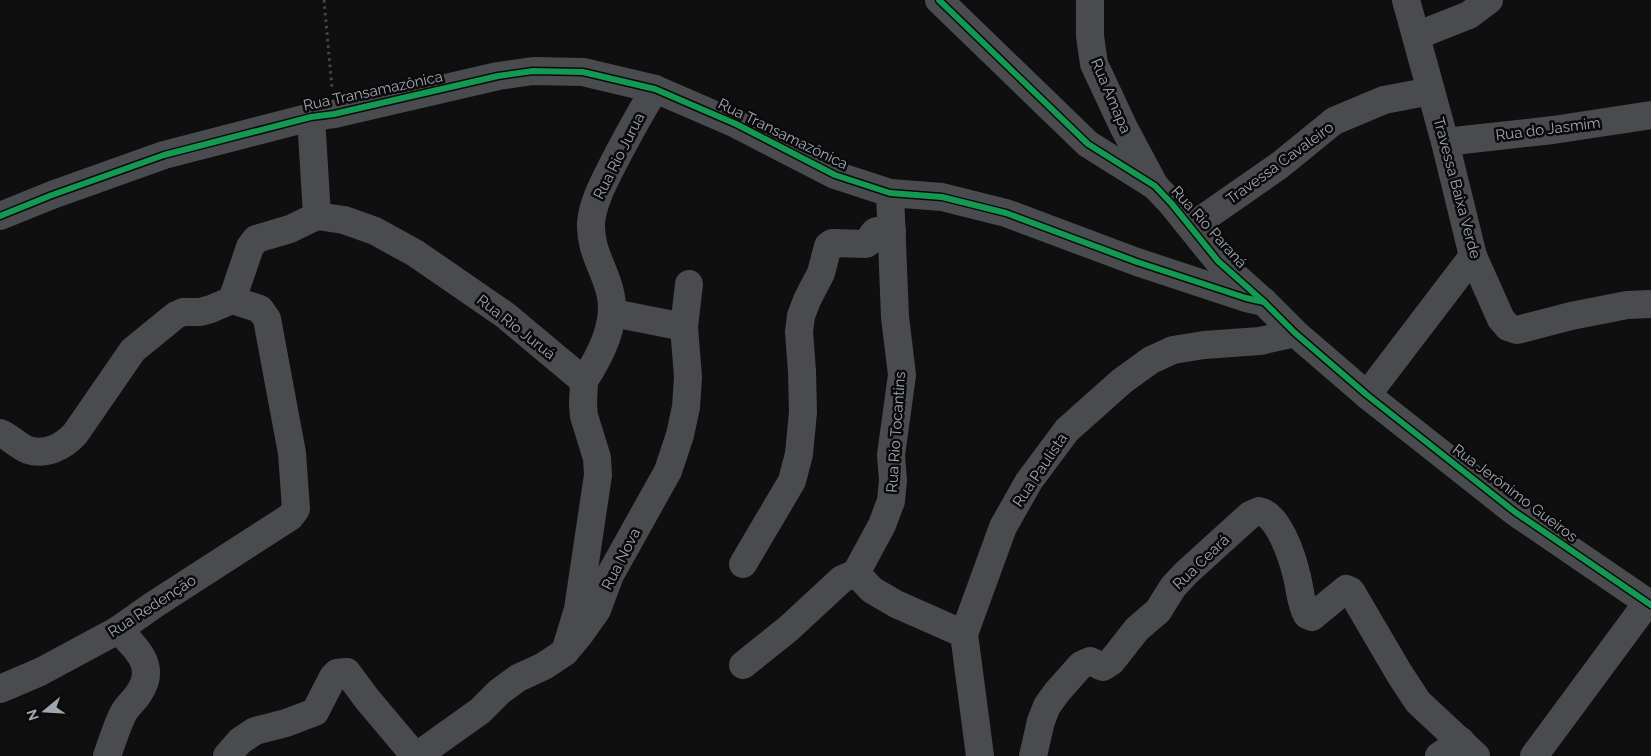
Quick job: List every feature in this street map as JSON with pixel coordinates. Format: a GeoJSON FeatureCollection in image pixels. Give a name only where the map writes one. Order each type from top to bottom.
{"type":"FeatureCollection","features":[{"type":"Feature","properties":{"kind":"street","name":"Rua Rio Paraná"},"geometry":{"type":"LineString","coordinates":[[940,0],[1088,144],[1154,186],[1218,260],[1295,333],[1368,396]]}},
{"type":"Feature","properties":{"kind":"street","name":"Rua Amapa"},"geometry":{"type":"LineString","coordinates":[[1090,0],[1090,36],[1094,64],[1154,186]]}},
{"type":"Feature","properties":{"kind":"street","name":"Travessa Baixa Verde"},"geometry":{"type":"LineString","coordinates":[[1406,0],[1445,142],[1473,256],[1501,319],[1508,327],[1517,330],[1571,316],[1627,305],[1651,304]]}},
{"type":"Feature","properties":{"kind":"street"},"geometry":{"type":"LineString","coordinates":[[1416,36],[1469,15],[1489,0]]}},
{"type":"Feature","properties":{"kind":"street","name":"Rua Transamazônica"},"geometry":{"type":"LineString","coordinates":[[0,216],[52,195],[164,155],[323,115],[498,76],[532,71],[583,72],[654,89],[736,124],[835,175],[890,192],[942,197],[1006,214],[1136,262],[1246,298],[1264,302]]}},
{"type":"Feature","properties":{"kind":"street","name":"Rua Rio Jurua"},"geometry":{"type":"LineString","coordinates":[[613,313],[610,292],[596,256],[592,236],[592,212],[604,181],[654,89]]}},
{"type":"Feature","properties":{"kind":"street","name":"Travessa Cavaleiro"},"geometry":{"type":"LineString","coordinates":[[1191,227],[1280,165],[1334,121],[1384,100],[1430,91]]}},
{"type":"Feature","properties":{"kind":"street"},"geometry":{"type":"LineString","coordinates":[[0,433],[28,450],[39,452],[65,444],[75,434],[133,350],[154,331],[183,312],[200,312],[232,300],[250,247],[256,239],[290,229],[317,216],[323,115]]}},
{"type":"Feature","properties":{"kind":"street","name":"Rua do Jasmim"},"geometry":{"type":"LineString","coordinates":[[1445,142],[1553,130],[1651,115]]}},
{"type":"Feature","properties":{"kind":"street","name":"Rua Rio Tocantins"},"geometry":{"type":"LineString","coordinates":[[856,573],[882,525],[891,501],[891,455],[902,375],[895,317],[890,192]]}},
{"type":"Feature","properties":{"kind":"street","name":"Rua Rio Juruá"},"geometry":{"type":"LineString","coordinates":[[317,216],[344,220],[375,232],[415,253],[505,315],[584,381]]}},
{"type":"Feature","properties":{"kind":"street"},"geometry":{"type":"LineString","coordinates":[[743,564],[792,481],[799,454],[803,412],[799,332],[801,316],[820,273],[828,246],[832,243],[866,244],[870,241],[872,233],[875,231],[892,232]]}},
{"type":"Feature","properties":{"kind":"street"},"geometry":{"type":"LineString","coordinates":[[1368,396],[1473,256]]}},
{"type":"Feature","properties":{"kind":"street","name":"Rua Nova"},"geometry":{"type":"LineString","coordinates":[[416,756],[480,711],[499,692],[518,678],[544,666],[565,652],[597,610],[610,575],[668,471],[680,435],[686,407],[688,377],[684,327],[690,284]]}},
{"type":"Feature","properties":{"kind":"street","name":"Rua Redenção"},"geometry":{"type":"LineString","coordinates":[[0,689],[40,672],[118,630],[290,517],[296,509],[292,453],[267,319],[260,308],[232,300]]}},
{"type":"Feature","properties":{"kind":"street"},"geometry":{"type":"LineString","coordinates":[[565,652],[578,609],[598,475],[597,458],[582,404],[584,381],[595,365],[604,346],[613,313],[684,327]]}},
{"type":"Feature","properties":{"kind":"street","name":"Rua Paulista"},"geometry":{"type":"LineString","coordinates":[[980,756],[964,634],[1003,527],[1029,481],[1066,430],[1122,381],[1151,360],[1173,350],[1204,345],[1260,341],[1295,333]]}},
{"type":"Feature","properties":{"kind":"street","name":"Rua Jerônimo Gueiros"},"geometry":{"type":"LineString","coordinates":[[1368,396],[1515,512],[1649,604]]}},
{"type":"Feature","properties":{"kind":"street","name":"Rua Ceará"},"geometry":{"type":"LineString","coordinates":[[1034,756],[1041,722],[1047,706],[1081,665],[1090,661],[1103,667],[1112,662],[1137,629],[1158,611],[1173,587],[1186,572],[1254,512],[1259,511],[1266,513],[1273,520],[1284,539],[1296,571],[1306,615],[1312,617],[1346,590],[1351,591],[1398,673],[1418,702],[1468,749]]}},
{"type":"Feature","properties":{"kind":"street"},"geometry":{"type":"LineString","coordinates":[[743,665],[788,629],[842,579],[856,573],[872,590],[896,604],[964,634]]}},
{"type":"Feature","properties":{"kind":"street"},"geometry":{"type":"LineString","coordinates":[[1534,756],[1649,604]]}},
{"type":"Feature","properties":{"kind":"street"},"geometry":{"type":"LineString","coordinates":[[107,756],[124,712],[140,692],[146,676],[142,655],[118,630]]}},
{"type":"Feature","properties":{"kind":"street"},"geometry":{"type":"LineString","coordinates":[[227,756],[240,741],[255,731],[286,723],[315,712],[333,676],[347,672],[367,699],[416,756]]}},
{"type":"Feature","properties":{"kind":"street"},"geometry":{"type":"LineString","coordinates":[[1439,756],[1468,749]]}},
{"type":"Feature","properties":{"kind":"path"},"geometry":{"type":"LineString","coordinates":[[323,115],[324,0]]}},
{"type":"Feature","properties":{"kind":"cycle path"},"geometry":{"type":"LineString","coordinates":[[939,0],[1088,144],[1155,186],[1218,261],[1295,333],[1367,395],[1515,512],[1651,605]]}},
{"type":"Feature","properties":{"kind":"cycle path"},"geometry":{"type":"LineString","coordinates":[[0,216],[52,195],[164,155],[311,117],[334,114],[498,76],[533,71],[583,72],[655,89],[736,124],[835,175],[890,193],[942,197],[1006,213],[1137,262],[1246,298],[1264,302]]}}]}
